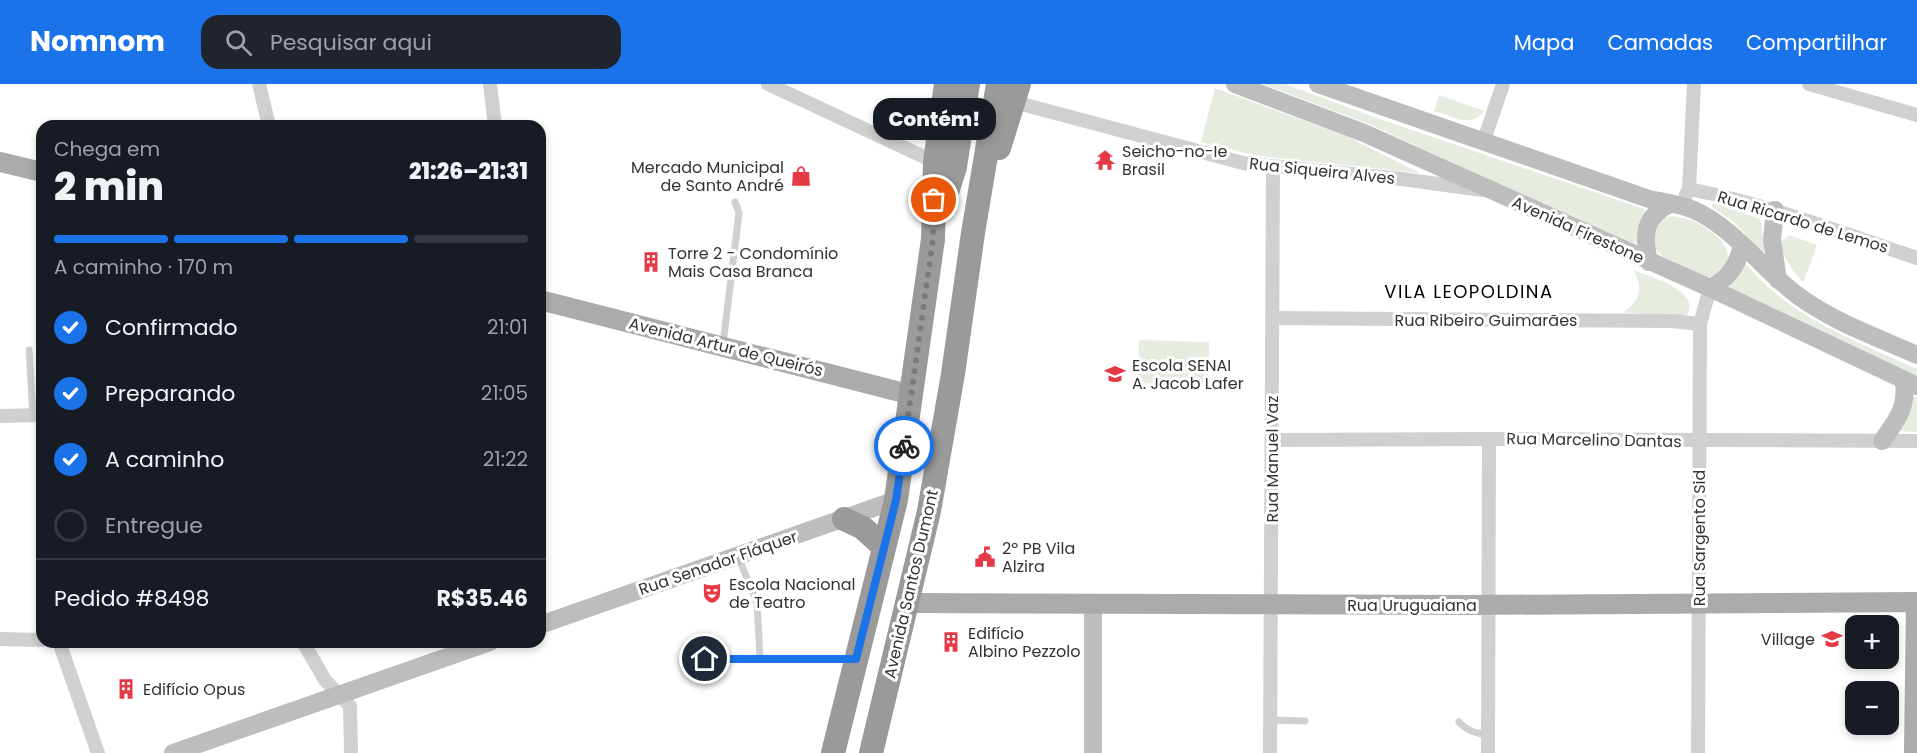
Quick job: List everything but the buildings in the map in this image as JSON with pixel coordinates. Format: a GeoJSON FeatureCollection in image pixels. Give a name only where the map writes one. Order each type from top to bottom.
{"type":"FeatureCollection","features":[{"type":"Feature","properties":{"kind":"highway","name":"Avenida Santos Dumont"},"geometry":{"type":"LineString","coordinates":[[871,753],[934,487],[998,84]]}},
{"type":"Feature","properties":{"kind":"highway","name":"Avenida Santos Dumont"},"geometry":{"type":"LineString","coordinates":[[833,753],[896,500],[933,239],[935,162],[950,86]]}},
{"type":"Feature","properties":{"kind":"highway","name":"Avenida Santos Dumont"},"geometry":{"type":"LineString","coordinates":[[933,239],[955,167],[950,86]]}},
{"type":"Feature","properties":{"kind":"highway","name":"Avenida Santos Dumont"},"geometry":{"type":"LineString","coordinates":[[979,201],[1016,93]]}},
{"type":"Feature","properties":{"kind":"highway"},"geometry":{"type":"LineString","coordinates":[[912,395],[936,406],[945,418]]}},
{"type":"Feature","properties":{"kind":"highway"},"geometry":{"type":"LineString","coordinates":[[896,500],[934,487]]}},
{"type":"Feature","properties":{"kind":"highway"},"geometry":{"type":"LineString","coordinates":[[844,519],[863,528],[884,547]]}},
{"type":"Feature","properties":{"kind":"highway"},"geometry":{"type":"LineString","coordinates":[[869,609],[889,603],[908,603]]}},
{"type":"Feature","properties":{"kind":"main road","name":"Avenida Firestone"},"geometry":{"type":"LineString","coordinates":[[1235,84],[1342,123],[1710,288],[1910,383]]}},
{"type":"Feature","properties":{"kind":"main road"},"geometry":{"type":"LineString","coordinates":[[1318,84],[1638,195],[1680,199],[1714,221],[1778,280],[1798,295],[1830,316],[1917,355]]}},
{"type":"Feature","properties":{"kind":"main road"},"geometry":{"type":"LineString","coordinates":[[0,162],[36,171]]}},
{"type":"Feature","properties":{"kind":"main road"},"geometry":{"type":"LineString","coordinates":[[1649,262],[1645,244],[1648,225],[1661,208],[1680,199]]}},
{"type":"Feature","properties":{"kind":"main road"},"geometry":{"type":"LineString","coordinates":[[1775,210],[1772,240],[1778,280]]}},
{"type":"Feature","properties":{"kind":"main road"},"geometry":{"type":"LineString","coordinates":[[1710,288],[1724,282],[1733,271],[1742,246]]}},
{"type":"Feature","properties":{"kind":"main road","name":"Avenida Artur de Queirós"},"geometry":{"type":"LineString","coordinates":[[546,302],[912,395]]}},
{"type":"Feature","properties":{"kind":"main road"},"geometry":{"type":"LineString","coordinates":[[1882,441],[1902,409],[1910,383]]}},
{"type":"Feature","properties":{"kind":"main road","name":"Rua Senador Fláquer"},"geometry":{"type":"LineString","coordinates":[[546,623],[896,500]]}},
{"type":"Feature","properties":{"kind":"main road"},"geometry":{"type":"LineString","coordinates":[[1914,753],[1916,602]]}},
{"type":"Feature","properties":{"kind":"main road","name":"Rua Uruguaiana"},"geometry":{"type":"LineString","coordinates":[[908,603],[1489,605],[1916,602]]}},
{"type":"Feature","properties":{"kind":"main road"},"geometry":{"type":"LineString","coordinates":[[1093,604],[1094,753]]}},
{"type":"Feature","properties":{"kind":"main road"},"geometry":{"type":"LineString","coordinates":[[173,753],[473,648]]}},
{"type":"Feature","properties":{"kind":"street"},"geometry":{"type":"LineString","coordinates":[[259,84],[268,120]]}},
{"type":"Feature","properties":{"kind":"street"},"geometry":{"type":"LineString","coordinates":[[490,84],[494,120]]}},
{"type":"Feature","properties":{"kind":"street"},"geometry":{"type":"LineString","coordinates":[[768,84],[935,162]]}},
{"type":"Feature","properties":{"kind":"street"},"geometry":{"type":"LineString","coordinates":[[1483,143],[1503,84]]}},
{"type":"Feature","properties":{"kind":"street"},"geometry":{"type":"LineString","coordinates":[[1680,199],[1694,84]]}},
{"type":"Feature","properties":{"kind":"street"},"geometry":{"type":"LineString","coordinates":[[1809,84],[1917,114]]}},
{"type":"Feature","properties":{"kind":"street","name":"Rua Siqueira Alves"},"geometry":{"type":"LineString","coordinates":[[1016,93],[1243,164],[1402,178],[1493,192]]}},
{"type":"Feature","properties":{"kind":"street","name":"Rua Manuel Vaz"},"geometry":{"type":"LineString","coordinates":[[1270,753],[1273,166]]}},
{"type":"Feature","properties":{"kind":"street","name":"Rua Ricardo de Lemos"},"geometry":{"type":"LineString","coordinates":[[1680,199],[1717,194],[1775,210],[1917,258]]}},
{"type":"Feature","properties":{"kind":"street","name":"Rua Sargento Sid"},"geometry":{"type":"LineString","coordinates":[[1698,753],[1700,324],[1710,288]]}},
{"type":"Feature","properties":{"kind":"street","name":"Rua Ribeiro Guimarães"},"geometry":{"type":"LineString","coordinates":[[1272,318],[1672,321],[1700,324]]}},
{"type":"Feature","properties":{"kind":"street"},"geometry":{"type":"LineString","coordinates":[[0,416],[36,416]]}},
{"type":"Feature","properties":{"kind":"street"},"geometry":{"type":"LineString","coordinates":[[1488,753],[1489,439]]}},
{"type":"Feature","properties":{"kind":"street","name":"Rua Marcelino Dantas"},"geometry":{"type":"LineString","coordinates":[[1272,440],[1917,441]]}},
{"type":"Feature","properties":{"kind":"street"},"geometry":{"type":"LineString","coordinates":[[0,639],[36,640]]}},
{"type":"Feature","properties":{"kind":"street"},"geometry":{"type":"LineString","coordinates":[[61,648],[98,753]]}},
{"type":"Feature","properties":{"kind":"street"},"geometry":{"type":"LineString","coordinates":[[306,648],[325,680],[350,705],[351,753]]}},
{"type":"Feature","properties":{"kind":"lane"},"geometry":{"type":"LineString","coordinates":[[723,346],[739,213],[735,202]]}},
{"type":"Feature","properties":{"kind":"lane"},"geometry":{"type":"LineString","coordinates":[[28,350],[36,409]]}},
{"type":"Feature","properties":{"kind":"lane"},"geometry":{"type":"LineString","coordinates":[[738,556],[757,603],[759,658]]}},
{"type":"Feature","properties":{"kind":"lane"},"geometry":{"type":"LineString","coordinates":[[705,659],[856,659]]}},
{"type":"Feature","properties":{"kind":"lane"},"geometry":{"type":"LineString","coordinates":[[1270,720],[1305,721]]}},
{"type":"Feature","properties":{"kind":"lane"},"geometry":{"type":"LineString","coordinates":[[1459,722],[1480,735],[1488,734]]}},
{"type":"Feature","properties":{"kind":"shaded area"},"geometry":{"type":"Polygon","coordinates":[[[1263,84],[1285,84],[1371,116],[1644,209],[1646,212],[1638,228],[1636,245],[1631,245],[1369,124],[1263,84]]]}},
{"type":"Feature","properties":{"kind":"shaded area"},"geometry":{"type":"Polygon","coordinates":[[[1215,88],[1346,136],[1420,173],[1258,156],[1201,142],[1215,88]]]}},
{"type":"Feature","properties":{"kind":"shaded area"},"geometry":{"type":"Polygon","coordinates":[[[1439,95],[1484,111],[1474,119],[1461,120],[1434,111],[1439,95]]]}},
{"type":"Feature","properties":{"kind":"shaded area"},"geometry":{"type":"Polygon","coordinates":[[[1713,203],[1758,218],[1761,221],[1764,251],[1762,252],[1734,222],[1713,208],[1711,206],[1713,203]]]}},
{"type":"Feature","properties":{"kind":"shaded area"},"geometry":{"type":"Polygon","coordinates":[[[1665,217],[1688,219],[1699,224],[1721,240],[1728,254],[1727,261],[1717,273],[1709,277],[1699,275],[1657,251],[1653,229],[1665,217]]]}},
{"type":"Feature","properties":{"kind":"shaded area"},"geometry":{"type":"Polygon","coordinates":[[[1789,235],[1817,245],[1803,283],[1783,253],[1781,242],[1789,235]]]}},
{"type":"Feature","properties":{"kind":"shaded area"},"geometry":{"type":"Polygon","coordinates":[[[1743,264],[1804,314],[1848,338],[1917,369],[1917,377],[1730,288],[1730,284],[1743,264]]]}},
{"type":"Feature","properties":{"kind":"shaded area"},"geometry":{"type":"Polygon","coordinates":[[[1633,270],[1681,292],[1690,306],[1687,315],[1677,317],[1623,312],[1637,299],[1639,288],[1633,270]]]}},
{"type":"Feature","properties":{"kind":"shaded area"},"geometry":{"type":"Polygon","coordinates":[[[1139,340],[1209,342],[1209,386],[1138,383],[1139,340]]]}},
{"type":"Feature","properties":{"kind":"shaded area"},"geometry":{"type":"Polygon","coordinates":[[[1912,396],[1917,398],[1917,432],[1898,431],[1912,396]]]}},
{"type":"Feature","properties":{"kind":"way so far"},"geometry":{"type":"LineString","coordinates":[[904,446],[933,239],[934,200]]}},
{"type":"Feature","properties":{"kind":"place","name":"Seicho-no-Ie Brasil"},"geometry":{"type":"Point","coordinates":[1105,160]}},
{"type":"Feature","properties":{"kind":"place","name":"Mercado Municipal de Santo André"},"geometry":{"type":"Point","coordinates":[801,176]}},
{"type":"Feature","properties":{"kind":"place","name":"Contém!"},"geometry":{"type":"Point","coordinates":[934,200]}},
{"type":"Feature","properties":{"kind":"place","name":"Torre 2 - Condomínio Mais Casa Branca"},"geometry":{"type":"Point","coordinates":[651,262]}},
{"type":"Feature","properties":{"kind":"place","name":"Escola SENAI A. Jacob Lafer"},"geometry":{"type":"Point","coordinates":[1115,374]}},
{"type":"Feature","properties":{"kind":"place","name":"2º PB Vila Alzira"},"geometry":{"type":"Point","coordinates":[985,557]}},
{"type":"Feature","properties":{"kind":"place","name":"Escola Nacional de Teatro"},"geometry":{"type":"Point","coordinates":[712,593]}},
{"type":"Feature","properties":{"kind":"place","name":"Village"},"geometry":{"type":"Point","coordinates":[1832,639]}},
{"type":"Feature","properties":{"kind":"place","name":"Edifício Albino Pezzolo"},"geometry":{"type":"Point","coordinates":[951,642]}},
{"type":"Feature","properties":{"kind":"place","name":"Edifício Opus"},"geometry":{"type":"Point","coordinates":[126,689]}},
{"type":"Feature","properties":{"kind":"district","name":"VILA LEOPOLDINA"},"geometry":{"type":"Point","coordinates":[1469,291]}},
{"type":"Feature","properties":{"kind":"route"},"geometry":{"type":"LineString","coordinates":[[705,659],[856,659],[896,500],[904,446]]}}]}
